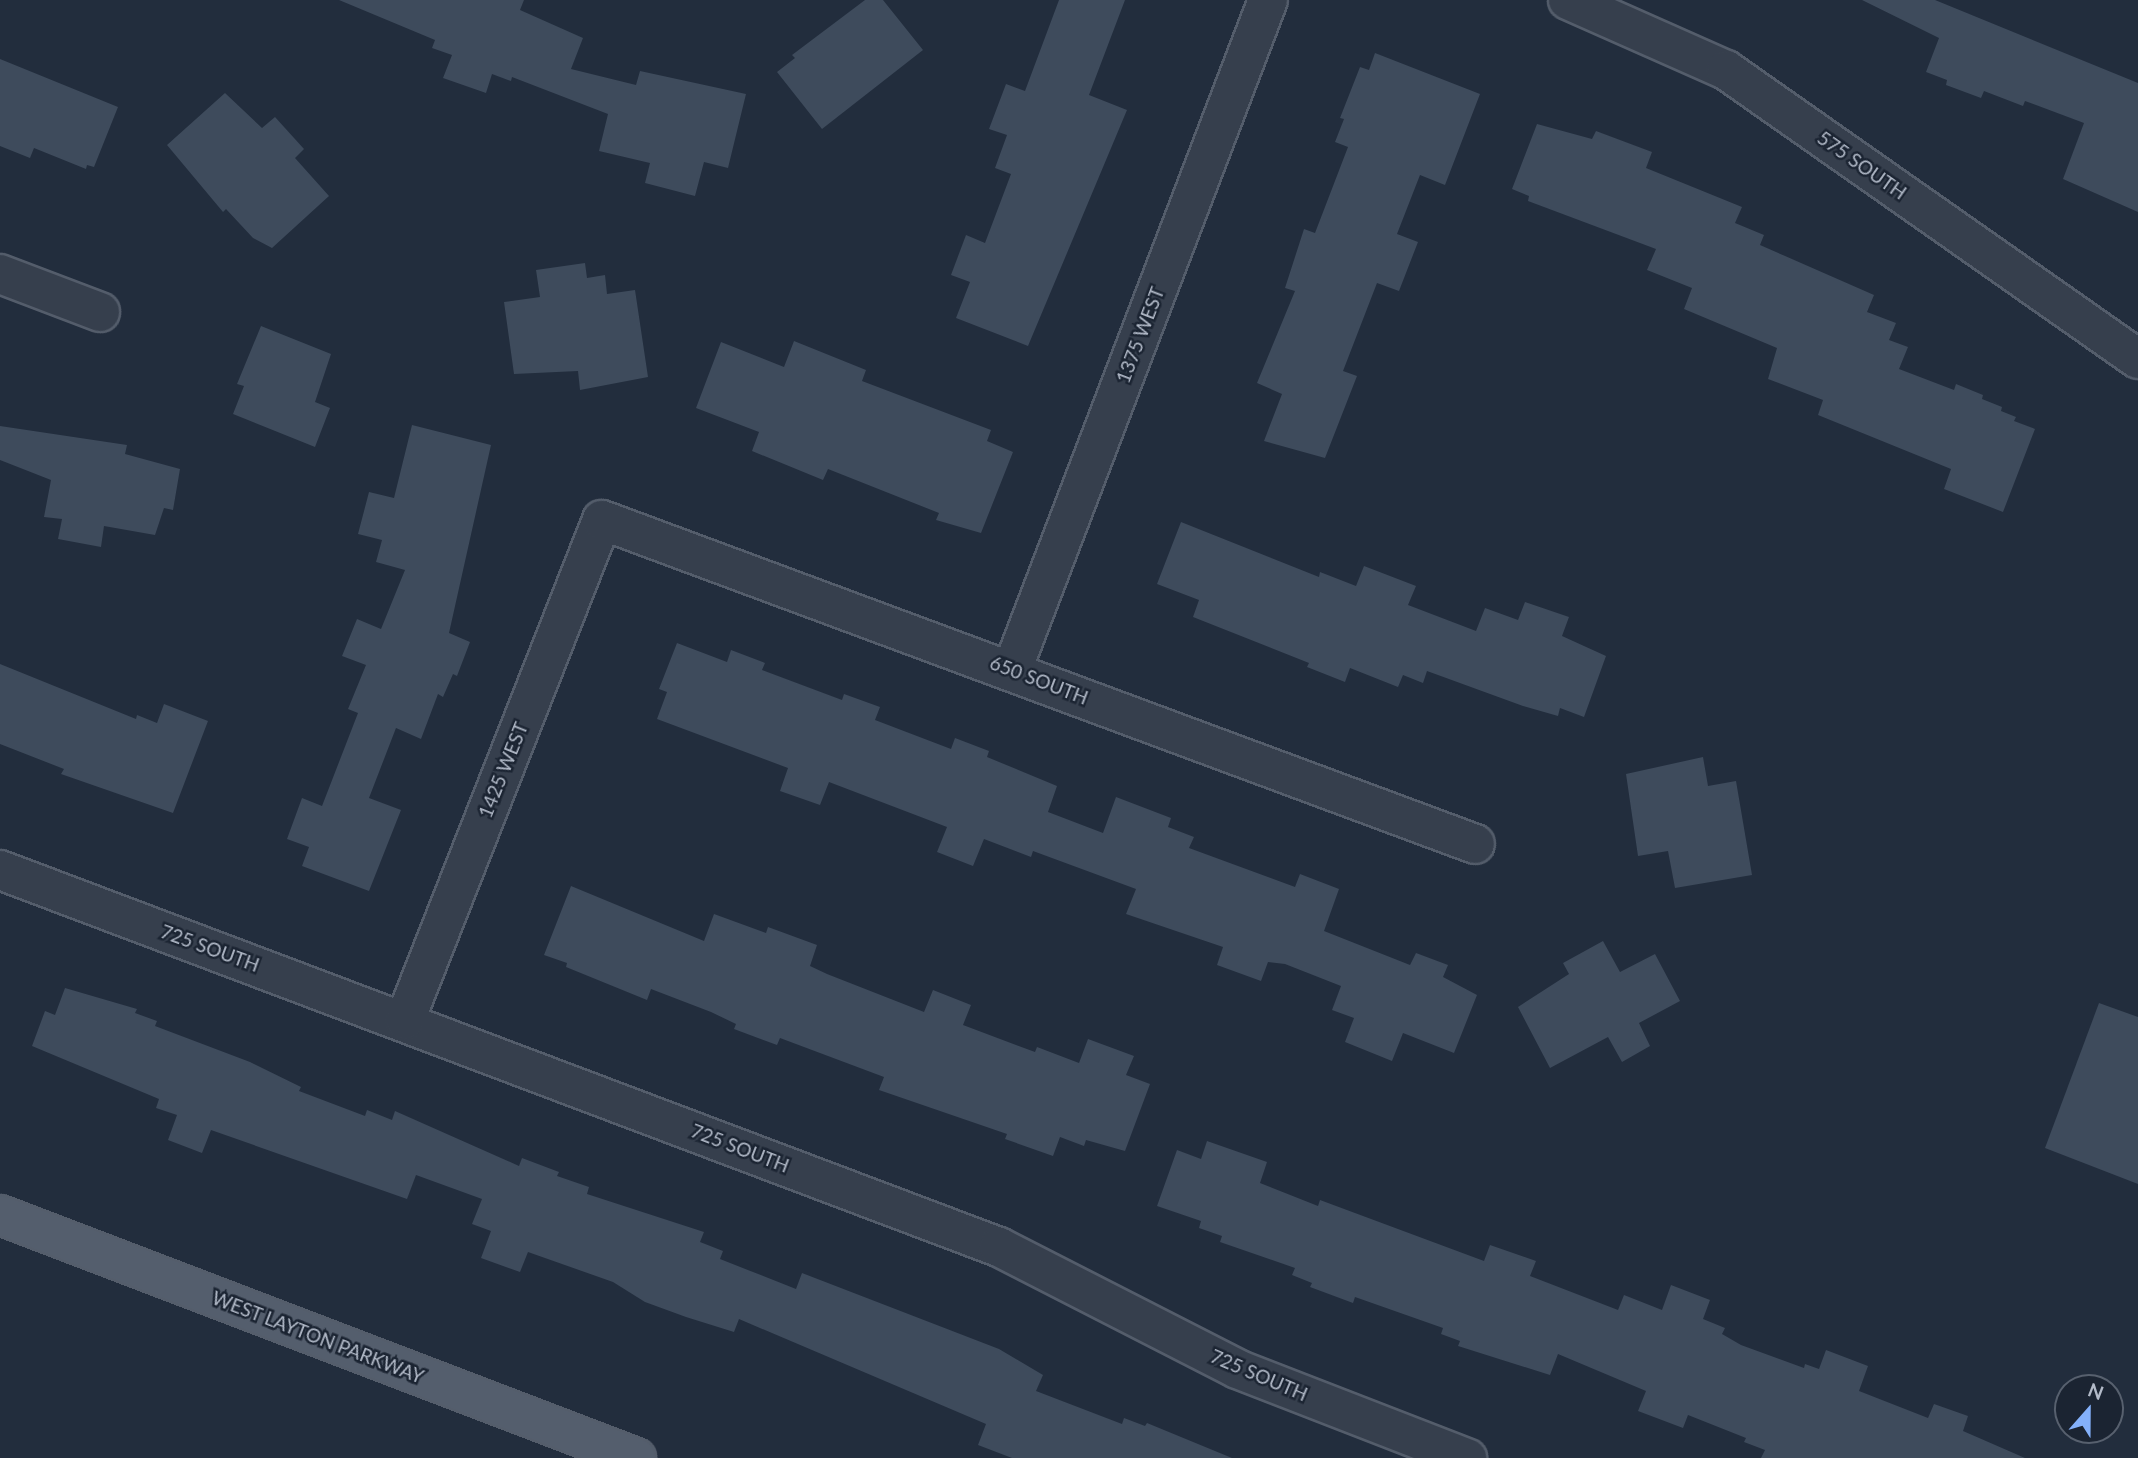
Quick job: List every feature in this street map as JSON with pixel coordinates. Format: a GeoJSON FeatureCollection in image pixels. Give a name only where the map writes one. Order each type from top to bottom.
{"type":"FeatureCollection","features":[{"type":"Feature","properties":{"kind":"main road","name":"WEST LAYTON PARKWAY"},"geometry":{"type":"LineString","coordinates":[[0,1216],[636,1458]]}},
{"type":"Feature","properties":{"kind":"street","name":"1375 WEST"},"geometry":{"type":"LineString","coordinates":[[1012,670],[1268,0]]}},
{"type":"Feature","properties":{"kind":"street","name":"575 SOUTH"},"geometry":{"type":"LineString","coordinates":[[1568,0],[1726,70],[2138,359]]}},
{"type":"Feature","properties":{"kind":"street"},"geometry":{"type":"LineString","coordinates":[[0,274],[100,313]]}},
{"type":"Feature","properties":{"kind":"street","name":"650 SOUTH"},"geometry":{"type":"LineString","coordinates":[[602,520],[1475,844]]}},
{"type":"Feature","properties":{"kind":"street","name":"1425 WEST"},"geometry":{"type":"LineString","coordinates":[[405,1020],[602,520]]}},
{"type":"Feature","properties":{"kind":"street","name":"725 SOUTH"},"geometry":{"type":"LineString","coordinates":[[0,870],[405,1020],[999,1247],[1237,1369],[1467,1458]]}},
{"type":"Feature","properties":{"kind":"building"},"geometry":{"type":"Polygon","coordinates":[[[339,0],[524,0],[520,10],[583,38],[571,69],[636,85],[640,71],[746,94],[728,168],[704,162],[695,196],[645,183],[650,163],[599,151],[608,114],[512,77],[511,81],[492,74],[486,93],[443,78],[452,55],[432,48],[435,40],[339,0]]]}},
{"type":"Feature","properties":{"kind":"building"},"geometry":{"type":"Polygon","coordinates":[[[865,0],[883,0],[923,50],[822,129],[777,72],[795,58],[792,55],[865,0]]]}},
{"type":"Feature","properties":{"kind":"building"},"geometry":{"type":"Polygon","coordinates":[[[1059,0],[1125,0],[1089,95],[1127,110],[1028,346],[956,318],[970,282],[951,275],[966,235],[985,243],[1011,174],[995,168],[1007,135],[989,129],[1006,84],[1025,91],[1059,0]]]}},
{"type":"Feature","properties":{"kind":"building"},"geometry":{"type":"Polygon","coordinates":[[[1862,0],[1935,0],[2138,83],[2138,212],[2063,179],[2084,123],[2025,101],[2023,106],[1984,91],[1981,98],[1946,85],[1947,80],[1926,72],[1939,38],[1862,0]]]}},
{"type":"Feature","properties":{"kind":"building"},"geometry":{"type":"Polygon","coordinates":[[[1375,53],[1480,94],[1445,185],[1420,175],[1397,234],[1418,242],[1399,291],[1377,283],[1343,371],[1357,376],[1325,458],[1264,441],[1282,394],[1257,383],[1295,291],[1285,288],[1304,229],[1315,233],[1348,147],[1335,142],[1344,119],[1340,118],[1360,67],[1369,70],[1375,53]]]}},
{"type":"Feature","properties":{"kind":"building"},"geometry":{"type":"Polygon","coordinates":[[[0,59],[118,107],[94,167],[87,165],[86,169],[34,148],[30,158],[0,146],[0,59]]]}},
{"type":"Feature","properties":{"kind":"building"},"geometry":{"type":"Polygon","coordinates":[[[225,93],[262,128],[275,117],[304,149],[295,158],[329,196],[272,248],[253,238],[226,209],[223,212],[167,145],[225,93]]]}},
{"type":"Feature","properties":{"kind":"building"},"geometry":{"type":"Polygon","coordinates":[[[1537,124],[1592,139],[1596,131],[1652,152],[1646,168],[1742,207],[1735,223],[1764,235],[1760,245],[1874,295],[1867,312],[1896,323],[1889,340],[1908,347],[1899,369],[1954,390],[1956,384],[1983,395],[1982,399],[2002,407],[2001,411],[2016,417],[2014,421],[2035,429],[2003,512],[1944,489],[1951,469],[1818,415],[1823,400],[1768,379],[1777,348],[1684,309],[1692,288],[1647,270],[1656,249],[1528,201],[1529,196],[1512,189],[1537,124]]]}},
{"type":"Feature","properties":{"kind":"building"},"geometry":{"type":"Polygon","coordinates":[[[585,263],[587,278],[605,275],[607,294],[635,290],[648,377],[580,390],[578,371],[514,374],[504,302],[540,297],[536,270],[585,263]]]}},
{"type":"Feature","properties":{"kind":"building"},"geometry":{"type":"Polygon","coordinates":[[[261,326],[331,354],[315,402],[330,408],[315,447],[233,414],[244,386],[237,384],[261,326]]]}},
{"type":"Feature","properties":{"kind":"building"},"geometry":{"type":"Polygon","coordinates":[[[794,341],[866,370],[862,381],[991,430],[987,441],[1013,452],[981,533],[936,520],[939,513],[828,469],[823,480],[752,451],[759,432],[696,408],[721,342],[784,367],[794,341]]]}},
{"type":"Feature","properties":{"kind":"building"},"geometry":{"type":"Polygon","coordinates":[[[412,425],[491,445],[449,633],[470,642],[457,676],[453,674],[443,697],[438,694],[421,739],[396,728],[369,798],[401,810],[369,891],[302,866],[309,847],[287,839],[302,798],[322,806],[358,713],[348,709],[366,665],[342,656],[357,619],[381,629],[405,570],[376,562],[382,540],[358,534],[369,492],[394,498],[412,425]]]}},
{"type":"Feature","properties":{"kind":"building"},"geometry":{"type":"Polygon","coordinates":[[[0,426],[127,445],[125,454],[180,469],[173,510],[164,508],[155,535],[104,526],[101,547],[58,539],[62,519],[44,517],[51,480],[0,460],[0,426]]]}},
{"type":"Feature","properties":{"kind":"building"},"geometry":{"type":"Polygon","coordinates":[[[1181,522],[1319,577],[1320,572],[1356,586],[1364,566],[1416,586],[1408,605],[1476,631],[1485,608],[1518,620],[1525,602],[1569,617],[1562,636],[1606,656],[1584,717],[1560,708],[1558,716],[1523,706],[1427,671],[1423,683],[1403,675],[1398,687],[1350,668],[1345,682],[1307,667],[1309,663],[1193,617],[1199,600],[1157,584],[1181,522]]]}},
{"type":"Feature","properties":{"kind":"building"},"geometry":{"type":"Polygon","coordinates":[[[677,643],[727,662],[731,650],[765,663],[762,670],[842,700],[844,694],[880,707],[875,720],[951,749],[955,738],[989,751],[987,757],[1057,786],[1048,812],[1103,833],[1116,797],[1171,818],[1168,827],[1194,837],[1189,848],[1295,887],[1300,874],[1339,889],[1324,931],[1410,965],[1416,953],[1448,965],[1443,977],[1477,995],[1454,1053],[1403,1033],[1392,1061],[1345,1042],[1354,1018],[1332,1010],[1341,986],[1285,964],[1268,962],[1261,981],[1217,965],[1223,947],[1126,914],[1136,889],[1033,851],[1031,857],[984,839],[973,866],[937,852],[947,827],[829,782],[820,805],[780,791],[788,768],[657,719],[667,692],[659,689],[677,643]]]}},
{"type":"Feature","properties":{"kind":"building"},"geometry":{"type":"Polygon","coordinates":[[[0,664],[136,719],[137,715],[157,723],[164,704],[208,721],[173,813],[61,774],[64,769],[0,744],[0,664]]]}},
{"type":"Feature","properties":{"kind":"building"},"geometry":{"type":"Polygon","coordinates":[[[1703,757],[1708,786],[1736,781],[1752,875],[1675,888],[1668,851],[1638,856],[1626,774],[1703,757]]]}},
{"type":"Feature","properties":{"kind":"building"},"geometry":{"type":"Polygon","coordinates":[[[571,886],[704,941],[714,914],[766,933],[768,927],[817,945],[810,966],[827,974],[924,1012],[933,990],[971,1005],[963,1025],[1035,1052],[1037,1047],[1079,1063],[1088,1039],[1134,1056],[1126,1075],[1150,1084],[1125,1151],[1086,1140],[1084,1146],[1060,1137],[1053,1156],[1005,1139],[1007,1134],[879,1090],[884,1077],[780,1038],[777,1045],[734,1029],[736,1024],[651,989],[647,1000],[566,967],[567,963],[544,955],[571,886]]]}},
{"type":"Feature","properties":{"kind":"building"},"geometry":{"type":"Polygon","coordinates":[[[1603,941],[1620,972],[1655,954],[1680,1001],[1639,1023],[1650,1046],[1622,1062],[1608,1037],[1550,1068],[1518,1007],[1569,974],[1563,963],[1603,941]]]}},
{"type":"Feature","properties":{"kind":"building"},"geometry":{"type":"Polygon","coordinates":[[[65,988],[137,1009],[135,1013],[157,1021],[155,1026],[250,1062],[301,1087],[299,1091],[365,1116],[367,1110],[392,1120],[395,1111],[519,1166],[522,1158],[559,1172],[557,1176],[589,1187],[587,1194],[704,1232],[700,1242],[723,1251],[720,1259],[796,1289],[802,1273],[999,1349],[1043,1375],[1036,1391],[1122,1424],[1124,1418],[1145,1426],[1147,1423],[1232,1458],[1012,1458],[978,1445],[986,1424],[739,1319],[734,1332],[686,1317],[645,1302],[613,1282],[528,1252],[520,1272],[481,1258],[491,1231],[472,1224],[482,1199],[416,1175],[407,1199],[211,1130],[202,1153],[168,1140],[177,1115],[156,1108],[159,1099],[32,1046],[45,1011],[55,1015],[65,988]]]}},
{"type":"Feature","properties":{"kind":"building"},"geometry":{"type":"Polygon","coordinates":[[[2099,1003],[2138,1017],[2138,1184],[2045,1148],[2099,1003]]]}},
{"type":"Feature","properties":{"kind":"building"},"geometry":{"type":"Polygon","coordinates":[[[1207,1141],[1267,1162],[1260,1183],[1318,1206],[1320,1200],[1484,1261],[1490,1245],[1536,1261],[1530,1276],[1618,1310],[1624,1295],[1662,1310],[1671,1285],[1710,1300],[1703,1319],[1725,1328],[1722,1334],[1741,1345],[1804,1368],[1805,1364],[1819,1369],[1826,1350],[1868,1366],[1859,1391],[1928,1418],[1934,1404],[1968,1416],[1963,1431],[2025,1458],[1761,1458],[1765,1450],[1744,1442],[1746,1438],[1688,1415],[1683,1428],[1638,1411],[1646,1391],[1558,1354],[1550,1375],[1458,1346],[1460,1341],[1441,1334],[1443,1328],[1355,1297],[1353,1303],[1310,1287],[1312,1283],[1292,1275],[1295,1268],[1220,1242],[1222,1236],[1199,1228],[1201,1221],[1157,1206],[1177,1150],[1201,1159],[1207,1141]]]}}]}
